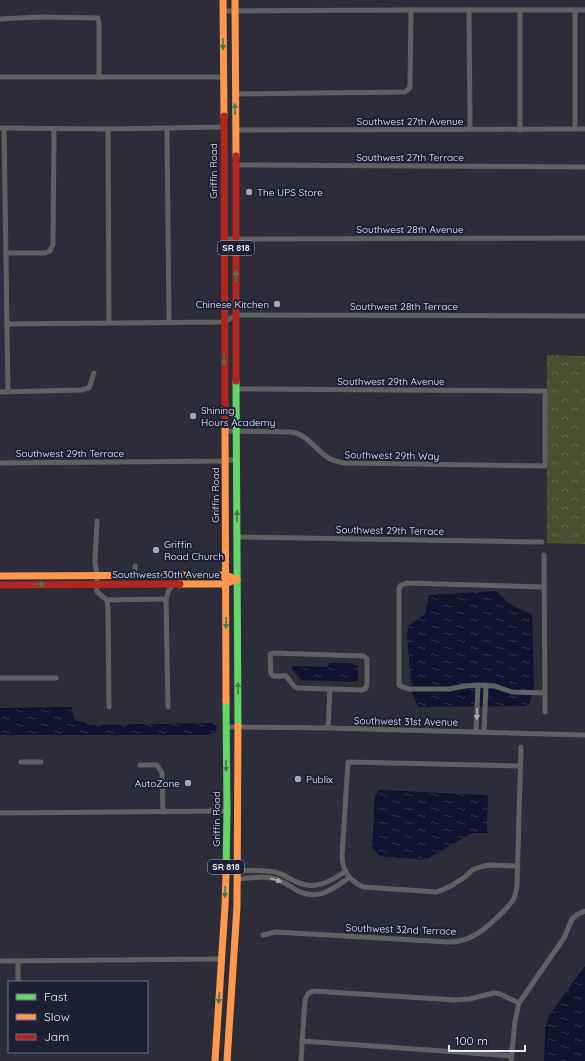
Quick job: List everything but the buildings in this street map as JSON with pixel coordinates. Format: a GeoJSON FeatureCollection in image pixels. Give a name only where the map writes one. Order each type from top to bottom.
{"type":"FeatureCollection","features":[{"type":"Feature","properties":{"kind":"main road","name":"Griffin Road"},"geometry":{"type":"LineString","coordinates":[[215,1061],[224,933],[227,811],[223,0]]}},
{"type":"Feature","properties":{"kind":"main road","name":"SR 818"},"geometry":{"type":"LineString","coordinates":[[227,1061],[238,879],[235,0]]}},
{"type":"Feature","properties":{"kind":"main road"},"geometry":{"type":"LineString","coordinates":[[223,109],[235,130]]}},
{"type":"Feature","properties":{"kind":"main road"},"geometry":{"type":"LineString","coordinates":[[223,127],[235,148]]}},
{"type":"Feature","properties":{"kind":"main road","name":"Southwest 30th Avenue"},"geometry":{"type":"LineString","coordinates":[[0,576],[225,575],[237,579]]}},
{"type":"Feature","properties":{"kind":"main road","name":"Southwest 30th Avenue"},"geometry":{"type":"LineString","coordinates":[[0,584],[225,584],[237,579]]}},
{"type":"Feature","properties":{"kind":"main road"},"geometry":{"type":"LineString","coordinates":[[227,811],[234,821],[238,840]]}},
{"type":"Feature","properties":{"kind":"main road"},"geometry":{"type":"LineString","coordinates":[[224,933],[227,948],[229,952],[234,955]]}},
{"type":"Feature","properties":{"kind":"main road"},"geometry":{"type":"LineString","coordinates":[[222,959],[229,967],[232,984]]}},
{"type":"Feature","properties":{"kind":"street"},"geometry":{"type":"LineString","coordinates":[[235,94],[406,92],[410,88],[411,10]]}},
{"type":"Feature","properties":{"kind":"street"},"geometry":{"type":"LineString","coordinates":[[469,10],[470,129]]}},
{"type":"Feature","properties":{"kind":"street"},"geometry":{"type":"LineString","coordinates":[[520,10],[520,130]]}},
{"type":"Feature","properties":{"kind":"street"},"geometry":{"type":"LineString","coordinates":[[575,10],[575,130]]}},
{"type":"Feature","properties":{"kind":"street"},"geometry":{"type":"LineString","coordinates":[[223,11],[585,10]]}},
{"type":"Feature","properties":{"kind":"street"},"geometry":{"type":"LineString","coordinates":[[0,19],[38,17],[98,18],[99,78]]}},
{"type":"Feature","properties":{"kind":"street"},"geometry":{"type":"LineString","coordinates":[[0,77],[223,77]]}},
{"type":"Feature","properties":{"kind":"street"},"geometry":{"type":"LineString","coordinates":[[8,392],[2,128],[108,129],[223,127]]}},
{"type":"Feature","properties":{"kind":"street"},"geometry":{"type":"LineString","coordinates":[[167,128],[169,323]]}},
{"type":"Feature","properties":{"kind":"street"},"geometry":{"type":"LineString","coordinates":[[6,253],[45,253],[50,251],[53,245],[54,129]]}},
{"type":"Feature","properties":{"kind":"street"},"geometry":{"type":"LineString","coordinates":[[108,129],[109,323]]}},
{"type":"Feature","properties":{"kind":"street","name":"Southwest 27th Avenue"},"geometry":{"type":"LineString","coordinates":[[235,130],[585,129]]}},
{"type":"Feature","properties":{"kind":"street","name":"Southwest 27th Terrace"},"geometry":{"type":"LineString","coordinates":[[236,165],[585,167]]}},
{"type":"Feature","properties":{"kind":"street","name":"Southwest 28th Avenue"},"geometry":{"type":"LineString","coordinates":[[224,239],[585,238]]}},
{"type":"Feature","properties":{"kind":"street"},"geometry":{"type":"LineString","coordinates":[[0,278],[6,278]]}},
{"type":"Feature","properties":{"kind":"street"},"geometry":{"type":"LineString","coordinates":[[7,324],[224,322],[236,315]]}},
{"type":"Feature","properties":{"kind":"street","name":"Southwest 28th Terrace"},"geometry":{"type":"LineString","coordinates":[[236,315],[585,316]]}},
{"type":"Feature","properties":{"kind":"street"},"geometry":{"type":"LineString","coordinates":[[0,352],[8,352]]}},
{"type":"Feature","properties":{"kind":"street"},"geometry":{"type":"LineString","coordinates":[[0,392],[81,390],[89,388],[94,373]]}},
{"type":"Feature","properties":{"kind":"street","name":"Southwest 29th Avenue"},"geometry":{"type":"LineString","coordinates":[[236,388],[545,391],[545,466]]}},
{"type":"Feature","properties":{"kind":"street","name":"Southwest 29th Way"},"geometry":{"type":"LineString","coordinates":[[225,431],[296,433],[305,437],[327,457],[345,463],[545,466]]}},
{"type":"Feature","properties":{"kind":"street","name":"Southwest 29th Terrace"},"geometry":{"type":"LineString","coordinates":[[0,463],[225,461],[237,459]]}},
{"type":"Feature","properties":{"kind":"street"},"geometry":{"type":"LineString","coordinates":[[97,521],[95,562],[97,592],[107,600],[166,599]]}},
{"type":"Feature","properties":{"kind":"street","name":"Southwest 29th Terrace"},"geometry":{"type":"LineString","coordinates":[[237,537],[542,542]]}},
{"type":"Feature","properties":{"kind":"street"},"geometry":{"type":"LineString","coordinates":[[544,555],[545,712]]}},
{"type":"Feature","properties":{"kind":"street"},"geometry":{"type":"LineString","coordinates":[[135,566],[135,575]]}},
{"type":"Feature","properties":{"kind":"street"},"geometry":{"type":"LineString","coordinates":[[544,587],[407,583],[401,585],[399,588],[399,685],[409,689],[449,689],[478,685],[495,686],[512,692],[544,693]]}},
{"type":"Feature","properties":{"kind":"street"},"geometry":{"type":"LineString","coordinates":[[168,707],[166,599],[173,584]]}},
{"type":"Feature","properties":{"kind":"street"},"geometry":{"type":"LineString","coordinates":[[107,600],[109,707]]}},
{"type":"Feature","properties":{"kind":"street"},"geometry":{"type":"LineString","coordinates":[[270,654],[364,656],[367,659],[366,688],[362,690],[330,689],[298,688],[294,686],[286,676],[273,676],[271,674],[270,654]]}},
{"type":"Feature","properties":{"kind":"street"},"geometry":{"type":"LineString","coordinates":[[0,678],[56,678]]}},
{"type":"Feature","properties":{"kind":"street"},"geometry":{"type":"LineString","coordinates":[[476,732],[478,685]]}},
{"type":"Feature","properties":{"kind":"street"},"geometry":{"type":"LineString","coordinates":[[484,732],[486,686]]}},
{"type":"Feature","properties":{"kind":"street"},"geometry":{"type":"LineString","coordinates":[[328,728],[330,689]]}},
{"type":"Feature","properties":{"kind":"street","name":"Southwest 31st Avenue"},"geometry":{"type":"LineString","coordinates":[[226,727],[328,728],[585,735]]}},
{"type":"Feature","properties":{"kind":"street","name":"Southwest 32nd Terrace"},"geometry":{"type":"LineString","coordinates":[[263,935],[275,932],[449,942],[459,942],[474,936],[490,924],[508,906],[516,891],[521,748]]}},
{"type":"Feature","properties":{"kind":"street"},"geometry":{"type":"LineString","coordinates":[[21,762],[41,762]]}},
{"type":"Feature","properties":{"kind":"street"},"geometry":{"type":"LineString","coordinates":[[518,866],[490,865],[480,867],[472,870],[451,886],[437,892],[363,887],[349,878],[344,868],[342,856],[348,762],[520,766]]}},
{"type":"Feature","properties":{"kind":"street"},"geometry":{"type":"LineString","coordinates":[[140,765],[157,765],[162,773],[163,812]]}},
{"type":"Feature","properties":{"kind":"street"},"geometry":{"type":"LineString","coordinates":[[0,813],[227,811]]}},
{"type":"Feature","properties":{"kind":"street"},"geometry":{"type":"LineString","coordinates":[[238,870],[275,872],[300,884],[314,886],[331,881],[346,871]]}},
{"type":"Feature","properties":{"kind":"street"},"geometry":{"type":"LineString","coordinates":[[238,879],[273,878],[280,880],[302,892],[317,895],[332,889],[349,878]]}},
{"type":"Feature","properties":{"kind":"street"},"geometry":{"type":"LineString","coordinates":[[302,1041],[512,1059],[515,1021],[519,1003],[564,938],[572,919],[585,911]]}},
{"type":"Feature","properties":{"kind":"street"},"geometry":{"type":"LineString","coordinates":[[0,961],[222,959]]}},
{"type":"Feature","properties":{"kind":"street"},"geometry":{"type":"LineString","coordinates":[[18,961],[18,981]]}},
{"type":"Feature","properties":{"kind":"street"},"geometry":{"type":"LineString","coordinates":[[301,1061],[305,1000],[308,994],[313,991],[455,1000],[469,999],[494,993],[500,994],[519,1003]]}},
{"type":"Feature","properties":{"kind":"green space"},"geometry":{"type":"Polygon","coordinates":[[[547,355],[585,356],[585,544],[547,543],[547,355]]]}},
{"type":"Feature","properties":{"kind":"green space"},"geometry":{"type":"Polygon","coordinates":[[[570,376],[585,376],[585,385],[570,384],[570,376]]]}},
{"type":"Feature","properties":{"kind":"green space"},"geometry":{"type":"Polygon","coordinates":[[[578,407],[585,407],[585,451],[580,440],[578,430],[578,407]]]}},
{"type":"Feature","properties":{"kind":"water"},"geometry":{"type":"Polygon","coordinates":[[[496,591],[510,604],[532,615],[534,688],[529,706],[418,707],[412,693],[407,637],[408,626],[425,614],[429,595],[496,591]]]}},
{"type":"Feature","properties":{"kind":"water"},"geometry":{"type":"Polygon","coordinates":[[[329,663],[349,663],[358,666],[358,680],[356,682],[301,680],[292,669],[293,666],[327,667],[329,663]]]}},
{"type":"Feature","properties":{"kind":"water"},"geometry":{"type":"Polygon","coordinates":[[[72,707],[74,720],[84,722],[88,725],[212,723],[217,727],[216,732],[207,735],[0,735],[0,708],[72,707]]]}},
{"type":"Feature","properties":{"kind":"water"},"geometry":{"type":"Polygon","coordinates":[[[379,790],[488,795],[487,833],[472,833],[425,860],[380,856],[372,848],[375,796],[379,790]]]}},
{"type":"Feature","properties":{"kind":"water"},"geometry":{"type":"Polygon","coordinates":[[[585,966],[585,1061],[544,1061],[545,1029],[549,1015],[585,966]]]}},
{"type":"Feature","properties":{"kind":"traffic: fast"},"geometry":{"type":"LineString","coordinates":[[236,381],[238,726]]}},
{"type":"Feature","properties":{"kind":"traffic: fast"},"geometry":{"type":"LineString","coordinates":[[226,701],[226,874]]}},
{"type":"Feature","properties":{"kind":"traffic: slow"},"geometry":{"type":"LineString","coordinates":[[223,0],[224,116]]}},
{"type":"Feature","properties":{"kind":"traffic: slow"},"geometry":{"type":"LineString","coordinates":[[235,0],[236,156]]}},
{"type":"Feature","properties":{"kind":"traffic: slow"},"geometry":{"type":"LineString","coordinates":[[225,425],[226,701]]}},
{"type":"Feature","properties":{"kind":"traffic: slow"},"geometry":{"type":"LineString","coordinates":[[0,576],[225,575],[231,577]]}},
{"type":"Feature","properties":{"kind":"traffic: slow"},"geometry":{"type":"LineString","coordinates":[[180,584],[225,584],[237,579]]}},
{"type":"Feature","properties":{"kind":"traffic: slow"},"geometry":{"type":"LineString","coordinates":[[227,1061],[237,907],[238,726]]}},
{"type":"Feature","properties":{"kind":"traffic: slow"},"geometry":{"type":"LineString","coordinates":[[215,1061],[226,874]]}},
{"type":"Feature","properties":{"kind":"traffic: jam"},"geometry":{"type":"LineString","coordinates":[[224,116],[225,425]]}},
{"type":"Feature","properties":{"kind":"traffic: jam"},"geometry":{"type":"LineString","coordinates":[[236,156],[236,381]]}},
{"type":"Feature","properties":{"kind":"traffic: jam"},"geometry":{"type":"LineString","coordinates":[[0,585],[180,584]]}},
{"type":"Feature","properties":{"kind":"place","name":"The UPS Store"},"geometry":{"type":"Point","coordinates":[249,192]}},
{"type":"Feature","properties":{"kind":"place","name":"Chinese Kitchen"},"geometry":{"type":"Point","coordinates":[277,304]}},
{"type":"Feature","properties":{"kind":"place","name":"Shining Hours Academy"},"geometry":{"type":"Point","coordinates":[193,416]}},
{"type":"Feature","properties":{"kind":"place","name":"Griffin Road Church"},"geometry":{"type":"Point","coordinates":[156,550]}},
{"type":"Feature","properties":{"kind":"place","name":"Publix"},"geometry":{"type":"Point","coordinates":[298,779]}},
{"type":"Feature","properties":{"kind":"place","name":"AutoZone"},"geometry":{"type":"Point","coordinates":[188,783]}}]}
